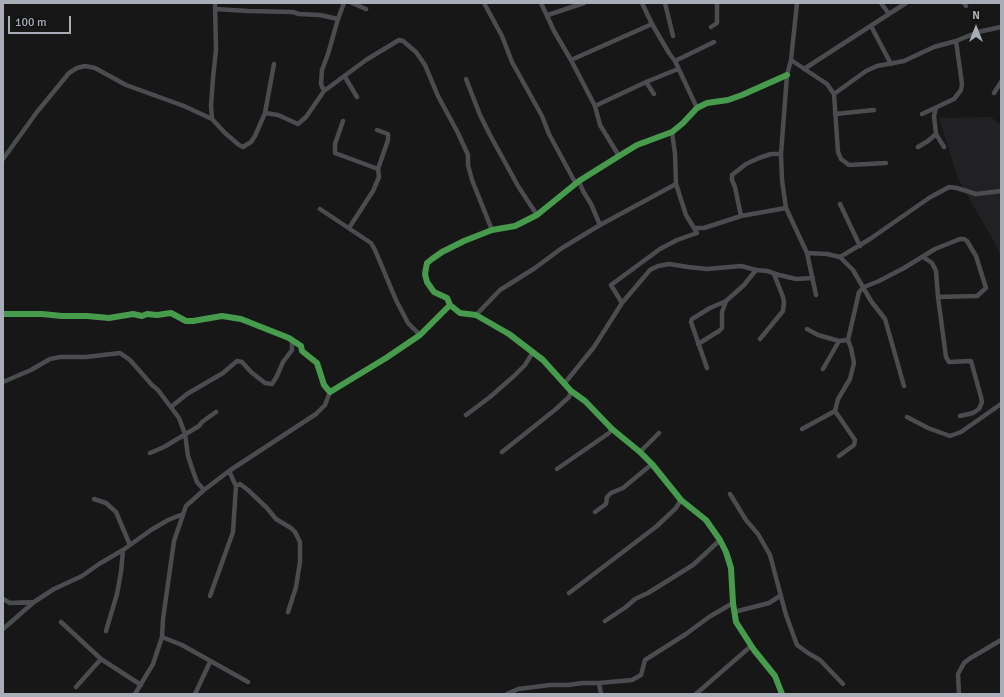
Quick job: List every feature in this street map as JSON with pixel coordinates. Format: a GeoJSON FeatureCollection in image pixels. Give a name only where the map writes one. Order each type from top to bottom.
{"type":"FeatureCollection","features":[{"type":"Feature","properties":{"kind":"street"},"geometry":{"type":"LineString","coordinates":[[212,119],[211,106],[216,50],[215,3]]}},
{"type":"Feature","properties":{"kind":"street"},"geometry":{"type":"LineString","coordinates":[[324,91],[320,84],[322,70],[344,3]]}},
{"type":"Feature","properties":{"kind":"street"},"geometry":{"type":"LineString","coordinates":[[352,3],[366,9]]}},
{"type":"Feature","properties":{"kind":"street"},"geometry":{"type":"LineString","coordinates":[[484,3],[502,36],[512,62],[542,116],[549,134],[591,204],[600,225]]}},
{"type":"Feature","properties":{"kind":"street"},"geometry":{"type":"LineString","coordinates":[[541,3],[548,15],[554,31],[571,60],[594,106],[600,125],[619,156]]}},
{"type":"Feature","properties":{"kind":"street"},"geometry":{"type":"LineString","coordinates":[[548,15],[584,3]]}},
{"type":"Feature","properties":{"kind":"street"},"geometry":{"type":"LineString","coordinates":[[642,3],[652,24],[675,61],[697,108]]}},
{"type":"Feature","properties":{"kind":"street"},"geometry":{"type":"LineString","coordinates":[[665,3],[673,36]]}},
{"type":"Feature","properties":{"kind":"street"},"geometry":{"type":"LineString","coordinates":[[711,27],[717,24],[717,3]]}},
{"type":"Feature","properties":{"kind":"street"},"geometry":{"type":"LineString","coordinates":[[797,3],[791,60],[787,74],[781,154],[782,180],[786,208],[806,253],[816,295]]}},
{"type":"Feature","properties":{"kind":"street"},"geometry":{"type":"LineString","coordinates":[[881,3],[889,14]]}},
{"type":"Feature","properties":{"kind":"street"},"geometry":{"type":"LineString","coordinates":[[804,68],[906,3]]}},
{"type":"Feature","properties":{"kind":"street"},"geometry":{"type":"LineString","coordinates":[[215,9],[293,12],[338,19]]}},
{"type":"Feature","properties":{"kind":"street"},"geometry":{"type":"LineString","coordinates":[[571,60],[652,24]]}},
{"type":"Feature","properties":{"kind":"street"},"geometry":{"type":"LineString","coordinates":[[871,26],[891,64]]}},
{"type":"Feature","properties":{"kind":"street"},"geometry":{"type":"LineString","coordinates":[[834,94],[866,71],[877,66],[904,61],[934,47],[956,41],[978,32],[1001,27]]}},
{"type":"Feature","properties":{"kind":"street"},"geometry":{"type":"LineString","coordinates":[[265,113],[278,115],[298,124],[306,117],[324,91],[345,77],[366,60],[399,40],[403,41],[416,52],[425,65],[438,96],[458,133],[468,155],[468,165],[472,180],[492,230]]}},
{"type":"Feature","properties":{"kind":"street"},"geometry":{"type":"LineString","coordinates":[[922,114],[954,99],[961,90],[962,84],[956,41]]}},
{"type":"Feature","properties":{"kind":"street"},"geometry":{"type":"LineString","coordinates":[[675,61],[714,42]]}},
{"type":"Feature","properties":{"kind":"street"},"geometry":{"type":"LineString","coordinates":[[791,60],[827,84],[834,94],[838,152],[841,160],[849,165],[856,166],[886,163]]}},
{"type":"Feature","properties":{"kind":"street"},"geometry":{"type":"LineString","coordinates":[[3,159],[69,73],[84,66],[95,68],[126,85],[184,106],[212,119],[229,137],[243,147],[251,142],[255,136],[265,113],[274,64]]}},
{"type":"Feature","properties":{"kind":"street"},"geometry":{"type":"LineString","coordinates":[[594,106],[678,69]]}},
{"type":"Feature","properties":{"kind":"street"},"geometry":{"type":"LineString","coordinates":[[780,693],[775,676],[751,646],[736,622],[732,603],[731,568],[720,540],[706,520],[681,500],[652,464],[612,429],[585,401],[571,391],[543,360],[509,334],[476,315],[460,313],[450,305],[447,298],[434,292],[427,282],[425,274],[427,263],[442,252],[492,230],[515,226],[537,215],[578,183],[619,156],[637,145],[672,132],[697,108],[707,103],[728,100],[742,95],[787,74]]}},
{"type":"Feature","properties":{"kind":"street"},"geometry":{"type":"LineString","coordinates":[[345,77],[357,97]]}},
{"type":"Feature","properties":{"kind":"street"},"geometry":{"type":"LineString","coordinates":[[466,79],[480,115],[490,135],[518,186],[537,215]]}},
{"type":"Feature","properties":{"kind":"street"},"geometry":{"type":"LineString","coordinates":[[646,82],[654,94]]}},
{"type":"Feature","properties":{"kind":"street"},"geometry":{"type":"LineString","coordinates":[[994,93],[1001,82]]}},
{"type":"Feature","properties":{"kind":"street"},"geometry":{"type":"LineString","coordinates":[[936,108],[934,116],[936,134],[944,148]]}},
{"type":"Feature","properties":{"kind":"street"},"geometry":{"type":"LineString","coordinates":[[835,114],[874,110]]}},
{"type":"Feature","properties":{"kind":"street"},"geometry":{"type":"LineString","coordinates":[[343,121],[335,144],[335,153],[378,169]]}},
{"type":"Feature","properties":{"kind":"street"},"geometry":{"type":"LineString","coordinates":[[349,228],[373,191],[379,177],[378,169],[388,140],[388,134],[378,130]]}},
{"type":"Feature","properties":{"kind":"street"},"geometry":{"type":"LineString","coordinates":[[622,303],[611,285],[614,282],[660,248],[696,233],[686,215],[676,184],[675,154],[672,132]]}},
{"type":"Feature","properties":{"kind":"street"},"geometry":{"type":"LineString","coordinates":[[918,147],[934,138],[936,134]]}},
{"type":"Feature","properties":{"kind":"street"},"geometry":{"type":"LineString","coordinates":[[741,216],[732,175],[746,164],[759,158],[771,154],[781,154]]}},
{"type":"Feature","properties":{"kind":"street"},"geometry":{"type":"LineString","coordinates":[[476,315],[500,290],[535,268],[550,255],[600,225],[676,184]]}},
{"type":"Feature","properties":{"kind":"street"},"geometry":{"type":"LineString","coordinates":[[840,258],[949,187],[976,194],[1001,191]]}},
{"type":"Feature","properties":{"kind":"street"},"geometry":{"type":"LineString","coordinates":[[840,204],[860,246]]}},
{"type":"Feature","properties":{"kind":"street"},"geometry":{"type":"LineString","coordinates":[[694,228],[704,228],[741,216],[786,208]]}},
{"type":"Feature","properties":{"kind":"street"},"geometry":{"type":"LineString","coordinates":[[320,209],[371,243],[396,300],[408,323],[420,335]]}},
{"type":"Feature","properties":{"kind":"street"},"geometry":{"type":"LineString","coordinates":[[802,429],[835,411],[838,399],[848,382],[854,363],[848,340],[858,292],[864,287],[879,281],[936,249],[960,239],[964,239],[967,241],[976,256],[986,288],[977,296],[938,297]]}},
{"type":"Feature","properties":{"kind":"street"},"geometry":{"type":"LineString","coordinates":[[806,253],[827,254],[840,258],[853,270],[871,300],[885,319],[904,386]]}},
{"type":"Feature","properties":{"kind":"street"},"geometry":{"type":"LineString","coordinates":[[924,257],[932,263],[936,270],[946,357],[949,362],[971,361],[982,402],[979,409],[973,413],[960,416]]}},
{"type":"Feature","properties":{"kind":"street"},"geometry":{"type":"LineString","coordinates":[[564,384],[600,338],[622,303],[650,270],[664,264],[707,268],[741,266],[796,279],[812,278]]}},
{"type":"Feature","properties":{"kind":"street"},"geometry":{"type":"LineString","coordinates":[[707,368],[691,322],[692,319],[726,300],[744,285],[756,270]]}},
{"type":"Feature","properties":{"kind":"street"},"geometry":{"type":"LineString","coordinates":[[760,339],[783,311],[783,296],[774,274]]}},
{"type":"Feature","properties":{"kind":"street"},"geometry":{"type":"LineString","coordinates":[[698,344],[722,328],[722,312],[726,300]]}},
{"type":"Feature","properties":{"kind":"street"},"geometry":{"type":"LineString","coordinates":[[136,694],[153,664],[162,637],[163,619],[174,541],[186,506],[229,471],[316,414],[325,405],[330,392],[386,358],[420,335],[450,305]]}},
{"type":"Feature","properties":{"kind":"street"},"geometry":{"type":"LineString","coordinates":[[3,314],[32,313],[109,318],[133,314],[142,316],[147,314],[156,315],[171,313],[186,321],[229,316],[250,322],[292,340],[301,346],[302,351],[317,363],[324,385],[330,392]]}},
{"type":"Feature","properties":{"kind":"street"},"geometry":{"type":"LineString","coordinates":[[807,329],[818,335],[839,341],[848,340]]}},
{"type":"Feature","properties":{"kind":"street"},"geometry":{"type":"LineString","coordinates":[[171,407],[187,394],[223,373],[237,361],[242,362],[251,372],[265,382],[272,384],[283,362],[292,350],[292,340]]}},
{"type":"Feature","properties":{"kind":"street"},"geometry":{"type":"LineString","coordinates":[[822,369],[839,341]]}},
{"type":"Feature","properties":{"kind":"street"},"geometry":{"type":"LineString","coordinates":[[466,415],[514,376],[525,365],[533,352]]}},
{"type":"Feature","properties":{"kind":"street"},"geometry":{"type":"LineString","coordinates":[[3,382],[31,370],[50,359],[60,357],[86,357],[120,354],[130,360],[158,390],[179,418],[185,434],[188,456],[193,471],[197,482],[204,490]]}},
{"type":"Feature","properties":{"kind":"street"},"geometry":{"type":"LineString","coordinates":[[502,452],[556,409],[569,397],[571,391]]}},
{"type":"Feature","properties":{"kind":"street"},"geometry":{"type":"LineString","coordinates":[[907,417],[928,428],[950,436],[961,432],[1001,404]]}},
{"type":"Feature","properties":{"kind":"street"},"geometry":{"type":"LineString","coordinates":[[835,411],[855,440],[854,445],[839,456]]}},
{"type":"Feature","properties":{"kind":"street"},"geometry":{"type":"LineString","coordinates":[[150,453],[164,447],[199,426],[216,412]]}},
{"type":"Feature","properties":{"kind":"street"},"geometry":{"type":"LineString","coordinates":[[557,469],[609,433],[612,429]]}},
{"type":"Feature","properties":{"kind":"street"},"geometry":{"type":"LineString","coordinates":[[640,452],[659,433]]}},
{"type":"Feature","properties":{"kind":"street"},"geometry":{"type":"LineString","coordinates":[[595,512],[606,504],[607,497],[611,493],[623,488],[652,464]]}},
{"type":"Feature","properties":{"kind":"street"},"geometry":{"type":"LineString","coordinates":[[210,596],[233,532],[236,486],[229,471]]}},
{"type":"Feature","properties":{"kind":"street"},"geometry":{"type":"LineString","coordinates":[[236,486],[240,484],[248,490],[276,519],[291,528],[295,532],[300,542],[300,562],[296,587],[288,612]]}},
{"type":"Feature","properties":{"kind":"street"},"geometry":{"type":"LineString","coordinates":[[730,494],[746,520],[758,534],[770,555],[780,596],[797,645],[820,660],[843,684]]}},
{"type":"Feature","properties":{"kind":"street"},"geometry":{"type":"LineString","coordinates":[[94,499],[106,502],[116,512],[130,545]]}},
{"type":"Feature","properties":{"kind":"street"},"geometry":{"type":"LineString","coordinates":[[569,593],[657,526],[676,508],[681,500]]}},
{"type":"Feature","properties":{"kind":"street"},"geometry":{"type":"LineString","coordinates":[[3,629],[34,602],[54,589],[82,576],[151,530],[168,520],[183,514]]}},
{"type":"Feature","properties":{"kind":"street"},"geometry":{"type":"LineString","coordinates":[[605,621],[635,599],[648,594],[693,565],[720,540]]}},
{"type":"Feature","properties":{"kind":"street"},"geometry":{"type":"LineString","coordinates":[[106,632],[117,594],[123,550]]}},
{"type":"Feature","properties":{"kind":"street"},"geometry":{"type":"LineString","coordinates":[[734,612],[770,603],[780,596]]}},
{"type":"Feature","properties":{"kind":"street"},"geometry":{"type":"LineString","coordinates":[[3,599],[10,603],[34,602]]}},
{"type":"Feature","properties":{"kind":"street"},"geometry":{"type":"LineString","coordinates":[[507,694],[518,689],[550,685],[632,680],[641,675],[645,660],[732,603]]}},
{"type":"Feature","properties":{"kind":"street"},"geometry":{"type":"LineString","coordinates":[[61,622],[101,659],[141,685]]}},
{"type":"Feature","properties":{"kind":"street"},"geometry":{"type":"LineString","coordinates":[[162,637],[182,645],[248,682]]}},
{"type":"Feature","properties":{"kind":"street"},"geometry":{"type":"LineString","coordinates":[[959,694],[958,674],[964,663],[1001,640]]}},
{"type":"Feature","properties":{"kind":"street"},"geometry":{"type":"LineString","coordinates":[[696,694],[751,646]]}},
{"type":"Feature","properties":{"kind":"street"},"geometry":{"type":"LineString","coordinates":[[76,687],[101,659]]}},
{"type":"Feature","properties":{"kind":"street"},"geometry":{"type":"LineString","coordinates":[[195,694],[210,662]]}},
{"type":"Feature","properties":{"kind":"street"},"geometry":{"type":"LineString","coordinates":[[599,683],[601,694]]}},
{"type":"Feature","properties":{"kind":"shaded area"},"geometry":{"type":"Polygon","coordinates":[[[991,117],[1001,125],[1001,258],[996,245],[958,179],[939,118],[991,117]]]}},
{"type":"Feature","properties":{"kind":"cycle path"},"geometry":{"type":"LineString","coordinates":[[3,314],[42,314],[109,318],[133,314],[142,316],[147,314],[157,315],[171,313],[186,321],[222,316],[241,319],[289,338],[301,346],[302,351],[317,363],[324,385],[330,392],[386,358],[420,335],[450,305],[447,298],[434,292],[427,282],[425,274],[427,263],[442,252],[464,241],[492,230],[515,226],[537,215],[579,181],[619,156],[637,145],[672,132],[697,108],[707,103],[728,100],[742,95],[787,75]]}},
{"type":"Feature","properties":{"kind":"cycle path"},"geometry":{"type":"LineString","coordinates":[[450,305],[460,313],[476,315],[509,334],[543,360],[571,391],[585,401],[612,429],[652,464],[681,500],[706,520],[720,540],[731,568],[733,603],[736,622],[754,650],[775,676],[782,694]]}}]}
